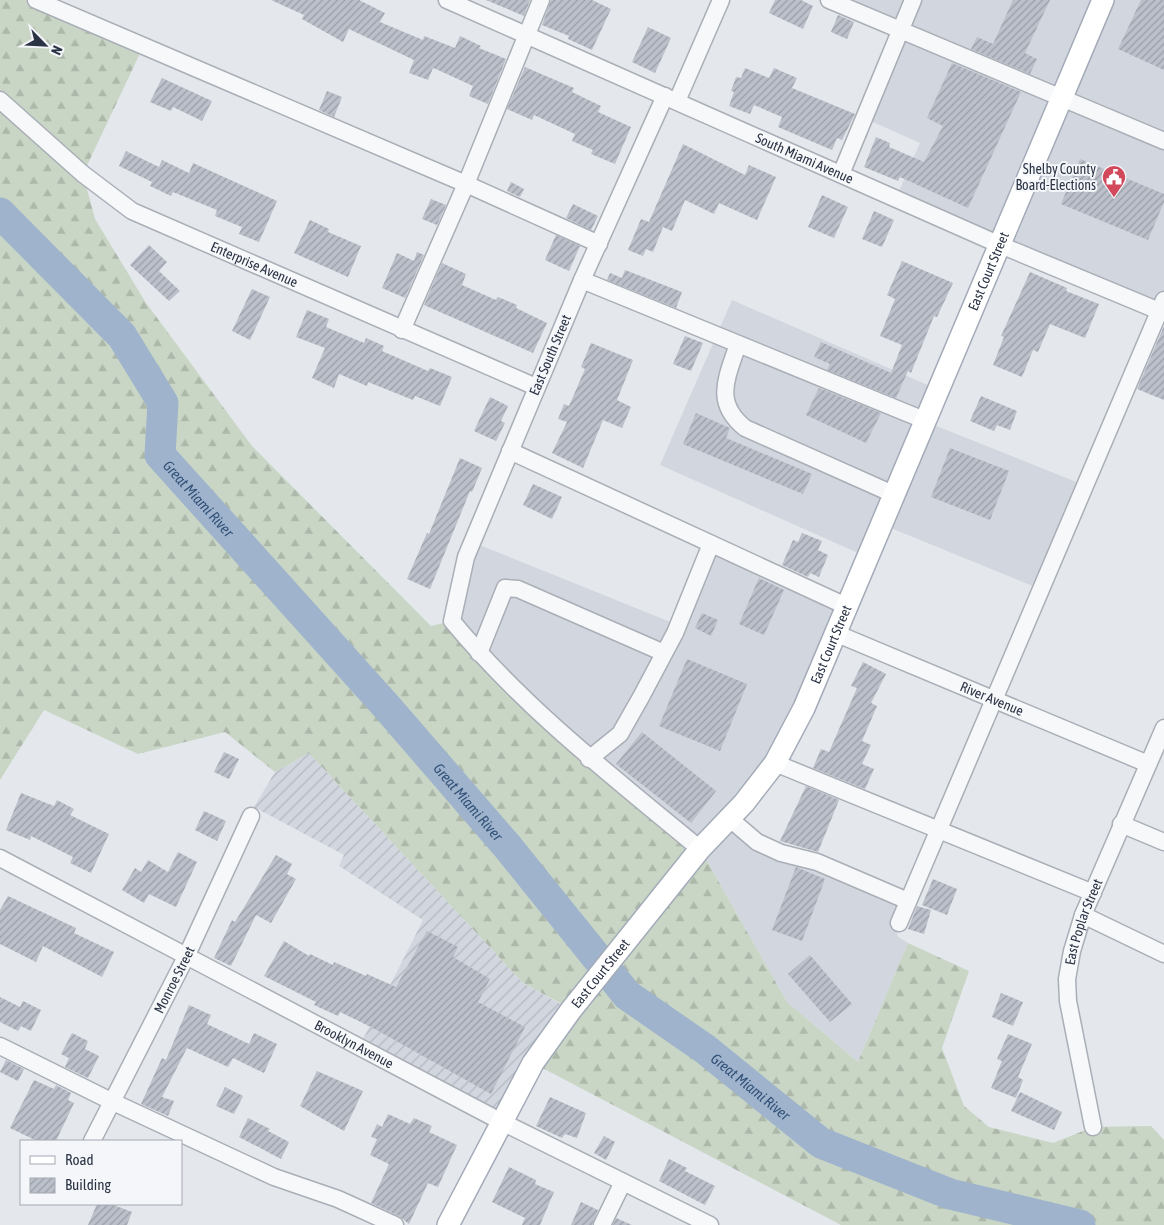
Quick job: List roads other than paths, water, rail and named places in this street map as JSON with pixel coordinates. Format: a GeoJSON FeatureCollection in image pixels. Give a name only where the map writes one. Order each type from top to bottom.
{"type":"FeatureCollection","features":[{"type":"Feature","properties":{"kind":"main road","name":"East Court Street"},"geometry":{"type":"LineString","coordinates":[[448,1225],[533,1063],[571,1010],[700,849],[744,803],[774,763],[804,708],[1060,96],[1103,0]]}},
{"type":"Feature","properties":{"kind":"street"},"geometry":{"type":"LineString","coordinates":[[36,0],[466,184],[599,244]]}},
{"type":"Feature","properties":{"kind":"street","name":"South Miami Avenue"},"geometry":{"type":"LineString","coordinates":[[447,0],[998,244],[1162,308]]}},
{"type":"Feature","properties":{"kind":"street"},"geometry":{"type":"LineString","coordinates":[[402,330],[466,184],[541,0]]}},
{"type":"Feature","properties":{"kind":"street","name":"East South Street"},"geometry":{"type":"LineString","coordinates":[[479,653],[452,620],[466,557],[582,280],[721,0]]}},
{"type":"Feature","properties":{"kind":"street"},"geometry":{"type":"LineString","coordinates":[[829,0],[1164,141]]}},
{"type":"Feature","properties":{"kind":"street"},"geometry":{"type":"LineString","coordinates":[[841,174],[913,0]]}},
{"type":"Feature","properties":{"kind":"street","name":"Enterprise Avenue"},"geometry":{"type":"LineString","coordinates":[[0,100],[83,174],[132,211],[536,387]]}},
{"type":"Feature","properties":{"kind":"street"},"geometry":{"type":"LineString","coordinates":[[582,280],[924,420]]}},
{"type":"Feature","properties":{"kind":"street"},"geometry":{"type":"LineString","coordinates":[[899,923],[937,830],[1162,308]]}},
{"type":"Feature","properties":{"kind":"street"},"geometry":{"type":"LineString","coordinates":[[738,344],[728,374],[724,397],[732,417],[745,428],[893,494]]}},
{"type":"Feature","properties":{"kind":"street"},"geometry":{"type":"LineString","coordinates":[[510,451],[846,606]]}},
{"type":"Feature","properties":{"kind":"street"},"geometry":{"type":"LineString","coordinates":[[590,758],[620,734],[675,633],[711,544]]}},
{"type":"Feature","properties":{"kind":"street"},"geometry":{"type":"LineString","coordinates":[[664,653],[518,589],[505,588],[479,653],[572,744],[700,849]]}},
{"type":"Feature","properties":{"kind":"street","name":"River Avenue"},"geometry":{"type":"LineString","coordinates":[[835,633],[1148,764]]}},
{"type":"Feature","properties":{"kind":"street","name":"East Poplar Street"},"geometry":{"type":"LineString","coordinates":[[1093,1127],[1068,1001],[1067,979],[1072,951],[1083,915],[1164,728]]}},
{"type":"Feature","properties":{"kind":"street"},"geometry":{"type":"LineString","coordinates":[[774,763],[1092,892]]}},
{"type":"Feature","properties":{"kind":"street","name":"Monroe Street"},"geometry":{"type":"LineString","coordinates":[[93,1140],[186,958],[251,816]]}},
{"type":"Feature","properties":{"kind":"street"},"geometry":{"type":"LineString","coordinates":[[729,818],[758,842],[781,853],[817,862],[908,901]]}},
{"type":"Feature","properties":{"kind":"street"},"geometry":{"type":"LineString","coordinates":[[1121,824],[1164,842]]}},
{"type":"Feature","properties":{"kind":"street","name":"Brooklyn Avenue"},"geometry":{"type":"LineString","coordinates":[[0,858],[186,958],[502,1122],[710,1225]]}},
{"type":"Feature","properties":{"kind":"street"},"geometry":{"type":"LineString","coordinates":[[1083,915],[1164,954]]}},
{"type":"Feature","properties":{"kind":"street"},"geometry":{"type":"LineString","coordinates":[[0,1046],[274,1178],[338,1199],[395,1225]]}},
{"type":"Feature","properties":{"kind":"street"},"geometry":{"type":"LineString","coordinates":[[602,1225],[623,1182]]}},
{"type":"Feature","properties":{"kind":"waterway","name":"Great Miami River"},"geometry":{"type":"LineString","coordinates":[[0,213],[122,336],[163,403],[160,455],[386,706],[507,846],[627,995],[705,1049],[821,1143],[950,1194],[1080,1225]]}},
{"type":"Feature","properties":{"kind":"place","name":"Shelby County Board-Elections"},"geometry":{"type":"Point","coordinates":[1114,198]}}]}
